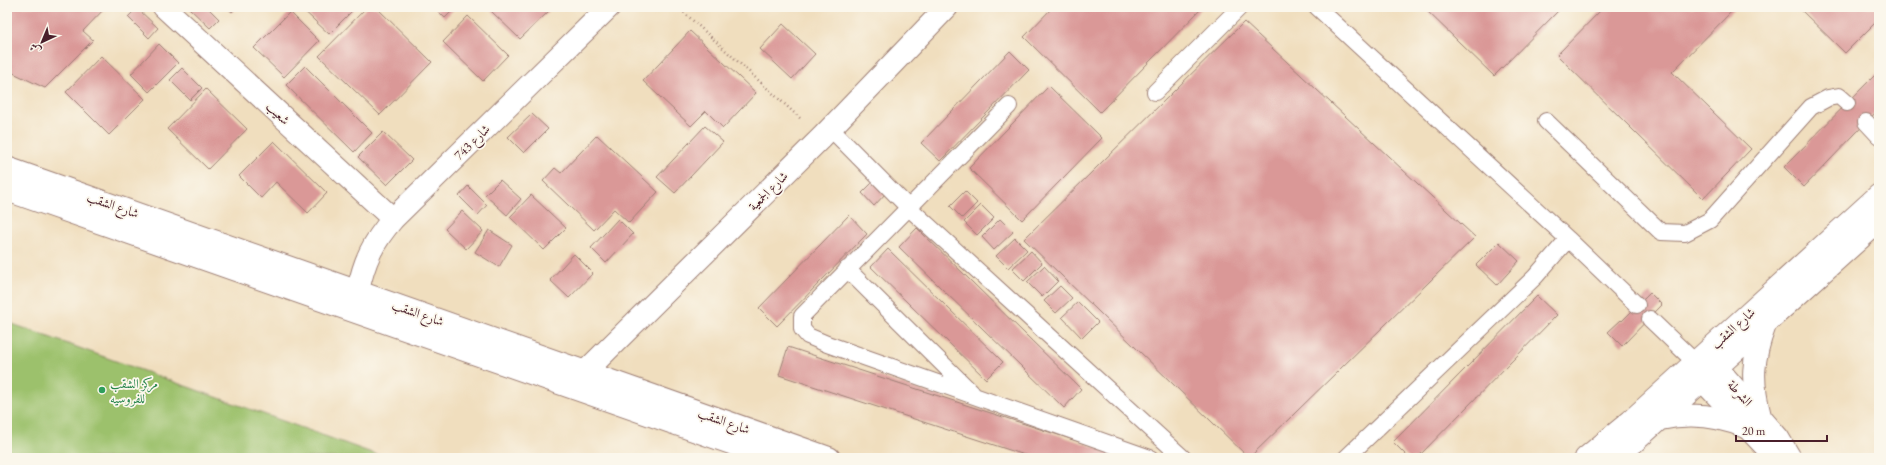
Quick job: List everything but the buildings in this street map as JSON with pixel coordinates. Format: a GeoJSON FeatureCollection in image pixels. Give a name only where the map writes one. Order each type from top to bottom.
{"type":"FeatureCollection","features":[{"type":"Feature","properties":{"kind":"street","name":"شعيب"},"geometry":{"type":"LineString","coordinates":[[164,7],[392,219]]}},
{"type":"Feature","properties":{"kind":"street","name":"شارع 743"},"geometry":{"type":"LineString","coordinates":[[358,291],[362,271],[369,251],[392,219],[609,7]]}},
{"type":"Feature","properties":{"kind":"street","name":"شارع الجمعية"},"geometry":{"type":"LineString","coordinates":[[578,379],[826,133],[947,7]]}},
{"type":"Feature","properties":{"kind":"street","name":"شارع الشقب"},"geometry":{"type":"LineString","coordinates":[[7,168],[358,291],[578,379]]}},
{"type":"Feature","properties":{"kind":"street","name":"شارع الشقب"},"geometry":{"type":"LineString","coordinates":[[7,190],[578,379],[746,438],[829,458]]}},
{"type":"Feature","properties":{"kind":"street","name":"شارع الشقب"},"geometry":{"type":"LineString","coordinates":[[1616,458],[1660,419],[1705,370],[1879,196]]}},
{"type":"Feature","properties":{"kind":"street","name":"شارع الشقب"},"geometry":{"type":"LineString","coordinates":[[1586,458],[1630,421],[1705,370],[1765,325],[1879,221]]}},
{"type":"Feature","properties":{"kind":"street"},"geometry":{"type":"LineString","coordinates":[[1660,419],[1678,415],[1696,414],[1754,422],[1753,370],[1756,347],[1765,325]]}},
{"type":"Feature","properties":{"kind":"street","name":"الشرطة"},"geometry":{"type":"LineString","coordinates":[[1705,370],[1754,422],[1783,443],[1790,458]]}},
{"type":"Feature","properties":{"kind":"street","name":"الشرطة"},"geometry":{"type":"LineString","coordinates":[[1754,422],[1771,451],[1781,458]]}},
{"type":"Feature","properties":{"kind":"street","name":"شارع الشقب"},"geometry":{"type":"LineString","coordinates":[[746,438],[774,458]]}},
{"type":"Feature","properties":{"kind":"lane"},"geometry":{"type":"LineString","coordinates":[[1156,92],[1240,7]]}},
{"type":"Feature","properties":{"kind":"lane"},"geometry":{"type":"LineString","coordinates":[[1317,7],[1568,239],[1637,305]]}},
{"type":"Feature","properties":{"kind":"lane"},"geometry":{"type":"LineString","coordinates":[[1546,121],[1661,232],[1685,233],[1710,220],[1810,107],[1828,98],[1840,96],[1847,104]]}},
{"type":"Feature","properties":{"kind":"lane"},"geometry":{"type":"LineString","coordinates":[[1009,106],[802,316],[802,329],[808,336],[827,344],[1150,458]]}},
{"type":"Feature","properties":{"kind":"lane"},"geometry":{"type":"LineString","coordinates":[[1866,122],[1879,136]]}},
{"type":"Feature","properties":{"kind":"lane"},"geometry":{"type":"LineString","coordinates":[[826,133],[1183,458]]}},
{"type":"Feature","properties":{"kind":"lane"},"geometry":{"type":"LineString","coordinates":[[1346,458],[1535,277],[1568,239]]}},
{"type":"Feature","properties":{"kind":"lane"},"geometry":{"type":"LineString","coordinates":[[847,269],[976,397]]}},
{"type":"Feature","properties":{"kind":"lane","name":"الشرطة"},"geometry":{"type":"LineString","coordinates":[[1655,323],[1705,370]]}},
{"type":"Feature","properties":{"kind":"path"},"geometry":{"type":"LineString","coordinates":[[678,7],[826,133]]}},
{"type":"Feature","properties":{"kind":"green space","name":"مركز الشقب للفروسيه"},"geometry":{"type":"Polygon","coordinates":[[[7,322],[386,458],[7,458],[7,322]]]}},
{"type":"Feature","properties":{"kind":"place","name":"مركز الشقب للفروسيه"},"geometry":{"type":"Point","coordinates":[102,390]}}]}
